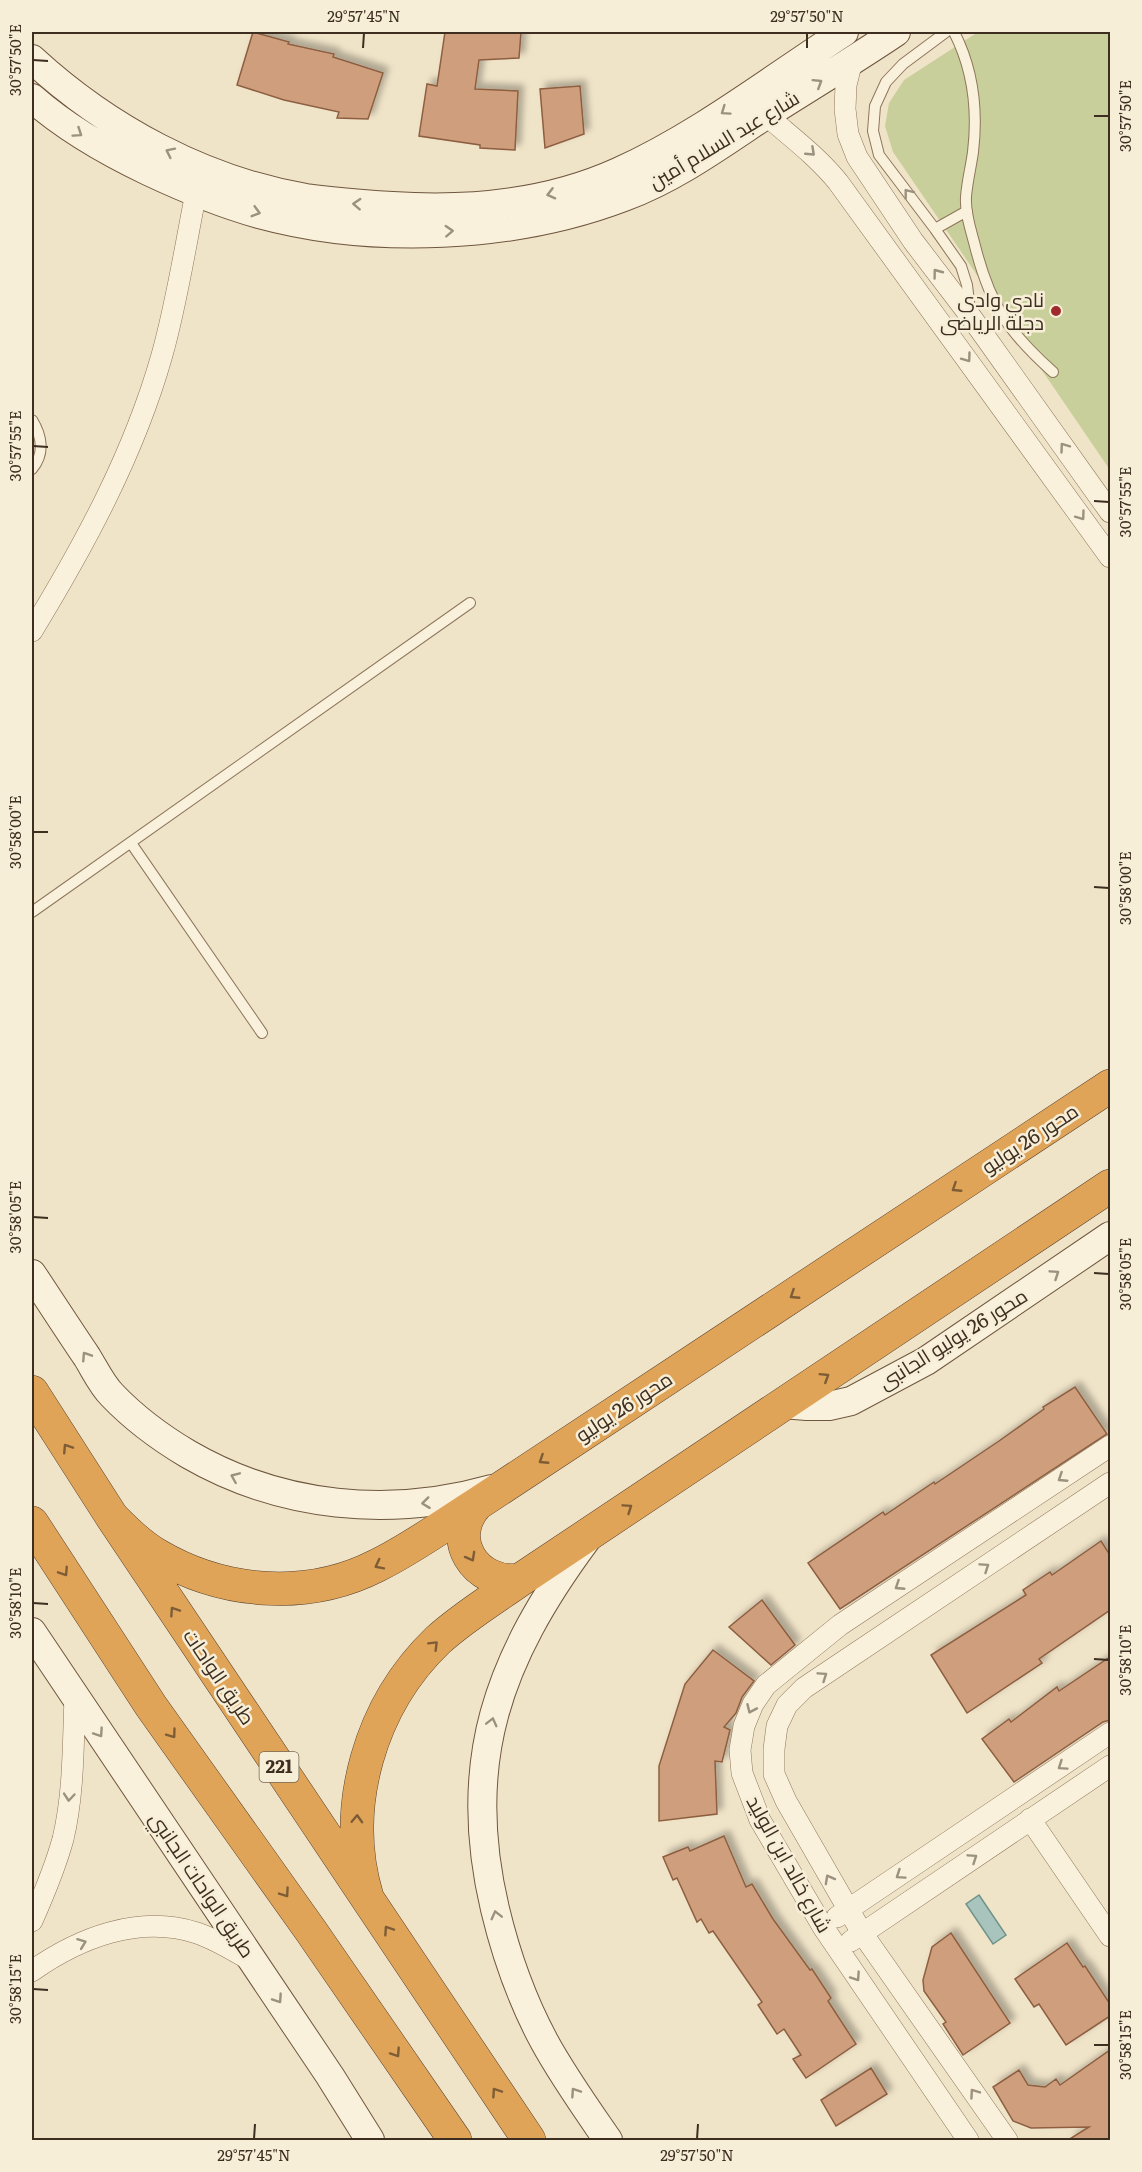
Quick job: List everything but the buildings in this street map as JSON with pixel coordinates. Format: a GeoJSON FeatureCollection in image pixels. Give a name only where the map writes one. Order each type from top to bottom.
{"type":"FeatureCollection","features":[{"type":"Feature","properties":{"kind":"highway","name":"محور 26 يوليو"},"geometry":{"type":"LineString","coordinates":[[112,1517],[156,1554],[181,1568],[235,1585],[263,1589],[292,1589],[348,1578],[374,1567],[490,1495],[1110,1086]]}},
{"type":"Feature","properties":{"kind":"highway"},"geometry":{"type":"LineString","coordinates":[[367,1897],[359,1871],[356,1839],[357,1808],[368,1756],[383,1716],[399,1688],[417,1663],[439,1639],[520,1580],[1110,1186]]}},
{"type":"Feature","properties":{"kind":"highway","name":"طريق الواحات"},"geometry":{"type":"LineString","coordinates":[[32,1392],[112,1517],[529,2140]]}},
{"type":"Feature","properties":{"kind":"highway"},"geometry":{"type":"LineString","coordinates":[[490,1495],[470,1511],[466,1521],[464,1532],[468,1554],[481,1571],[490,1577],[500,1580],[520,1580]]}},
{"type":"Feature","properties":{"kind":"highway"},"geometry":{"type":"LineString","coordinates":[[32,1523],[151,1706],[324,1949],[455,2140]]}},
{"type":"Feature","properties":{"kind":"street","name":"شارع عبد السلام أمين"},"geometry":{"type":"LineString","coordinates":[[32,98],[49,113],[89,140],[196,193],[260,214],[346,229],[390,232],[483,229],[532,224],[579,213],[626,197],[671,176],[844,32]]}},
{"type":"Feature","properties":{"kind":"street","name":"شارع عبد السلام أمين"},"geometry":{"type":"LineString","coordinates":[[32,59],[59,84],[96,111],[155,145],[216,172],[260,187],[304,197],[432,209],[479,207],[526,201],[616,173],[701,128],[852,61],[884,35]]}},
{"type":"Feature","properties":{"kind":"street"},"geometry":{"type":"LineString","coordinates":[[852,61],[846,85],[845,110],[848,134],[857,157],[913,241],[1110,512]]}},
{"type":"Feature","properties":{"kind":"street"},"geometry":{"type":"LineString","coordinates":[[758,104],[822,163],[893,256],[1110,557]]}},
{"type":"Feature","properties":{"kind":"street"},"geometry":{"type":"LineString","coordinates":[[32,631],[74,561],[123,464],[162,355],[177,293],[196,193]]}},
{"type":"Feature","properties":{"kind":"street"},"geometry":{"type":"LineString","coordinates":[[893,256],[913,241]]}},
{"type":"Feature","properties":{"kind":"street","name":"محور 26 يوليو الجانبى"},"geometry":{"type":"LineString","coordinates":[[782,1404],[829,1406],[851,1401],[926,1361],[1110,1236]]}},
{"type":"Feature","properties":{"kind":"street"},"geometry":{"type":"LineString","coordinates":[[32,1274],[111,1394],[171,1443],[204,1463],[276,1492],[351,1505],[390,1506],[490,1495]]}},
{"type":"Feature","properties":{"kind":"street","name":"شارع خالد ابن الوليد"},"geometry":{"type":"LineString","coordinates":[[968,2140],[823,1927],[760,1820],[742,1773],[740,1750],[744,1726],[753,1704],[766,1685],[840,1625],[1110,1446]]}},
{"type":"Feature","properties":{"kind":"street","name":"شارع خالد ابن الوليد"},"geometry":{"type":"LineString","coordinates":[[1008,2140],[862,1933],[786,1801],[774,1774],[777,1726],[787,1705],[804,1688],[1110,1483]]}},
{"type":"Feature","properties":{"kind":"street"},"geometry":{"type":"LineString","coordinates":[[592,1532],[560,1575],[533,1620],[510,1668],[486,1744],[481,1812],[489,1886],[510,1964],[543,2039],[564,2075],[608,2140]]}},
{"type":"Feature","properties":{"kind":"street","name":"طريق الواحات الجانبي"},"geometry":{"type":"LineString","coordinates":[[32,1632],[370,2140]]}},
{"type":"Feature","properties":{"kind":"street"},"geometry":{"type":"LineString","coordinates":[[32,1921],[55,1866],[63,1838],[71,1778],[75,1697]]}},
{"type":"Feature","properties":{"kind":"street"},"geometry":{"type":"LineString","coordinates":[[823,1927],[1110,1733]]}},
{"type":"Feature","properties":{"kind":"street"},"geometry":{"type":"LineString","coordinates":[[838,1950],[1110,1766]]}},
{"type":"Feature","properties":{"kind":"street"},"geometry":{"type":"LineString","coordinates":[[1030,1819],[1110,1936]]}},
{"type":"Feature","properties":{"kind":"street"},"geometry":{"type":"LineString","coordinates":[[32,1970],[52,1957],[116,1930],[143,1926],[171,1927],[197,1933],[253,1961]]}},
{"type":"Feature","properties":{"kind":"lane"},"geometry":{"type":"LineString","coordinates":[[946,32],[894,72],[879,94],[873,118],[873,131],[879,155],[961,266],[967,285],[970,317]]}},
{"type":"Feature","properties":{"kind":"lane"},"geometry":{"type":"LineString","coordinates":[[954,32],[968,65],[975,101],[975,134],[966,190],[966,211],[981,270],[990,296],[1015,334],[1053,372]]}},
{"type":"Feature","properties":{"kind":"lane"},"geometry":{"type":"LineString","coordinates":[[935,229],[966,211]]}},
{"type":"Feature","properties":{"kind":"lane"},"geometry":{"type":"LineString","coordinates":[[32,420],[41,438],[41,452],[32,469]]}},
{"type":"Feature","properties":{"kind":"lane"},"geometry":{"type":"LineString","coordinates":[[32,912],[470,603]]}},
{"type":"Feature","properties":{"kind":"lane"},"geometry":{"type":"LineString","coordinates":[[131,843],[262,1033]]}},
{"type":"Feature","properties":{"kind":"green space","name":"نادي وادى دجلة الرياضى"},"geometry":{"type":"Polygon","coordinates":[[[978,32],[1110,32],[1110,470],[893,152],[885,126],[889,103],[904,80],[978,32]]]}},
{"type":"Feature","properties":{"kind":"water"},"geometry":{"type":"Polygon","coordinates":[[[979,1895],[1006,1935],[993,1944],[966,1904],[979,1895]]]}},
{"type":"Feature","properties":{"kind":"place","name":"نادي وادى دجلة الرياضى"},"geometry":{"type":"Point","coordinates":[1056,311]}}]}
